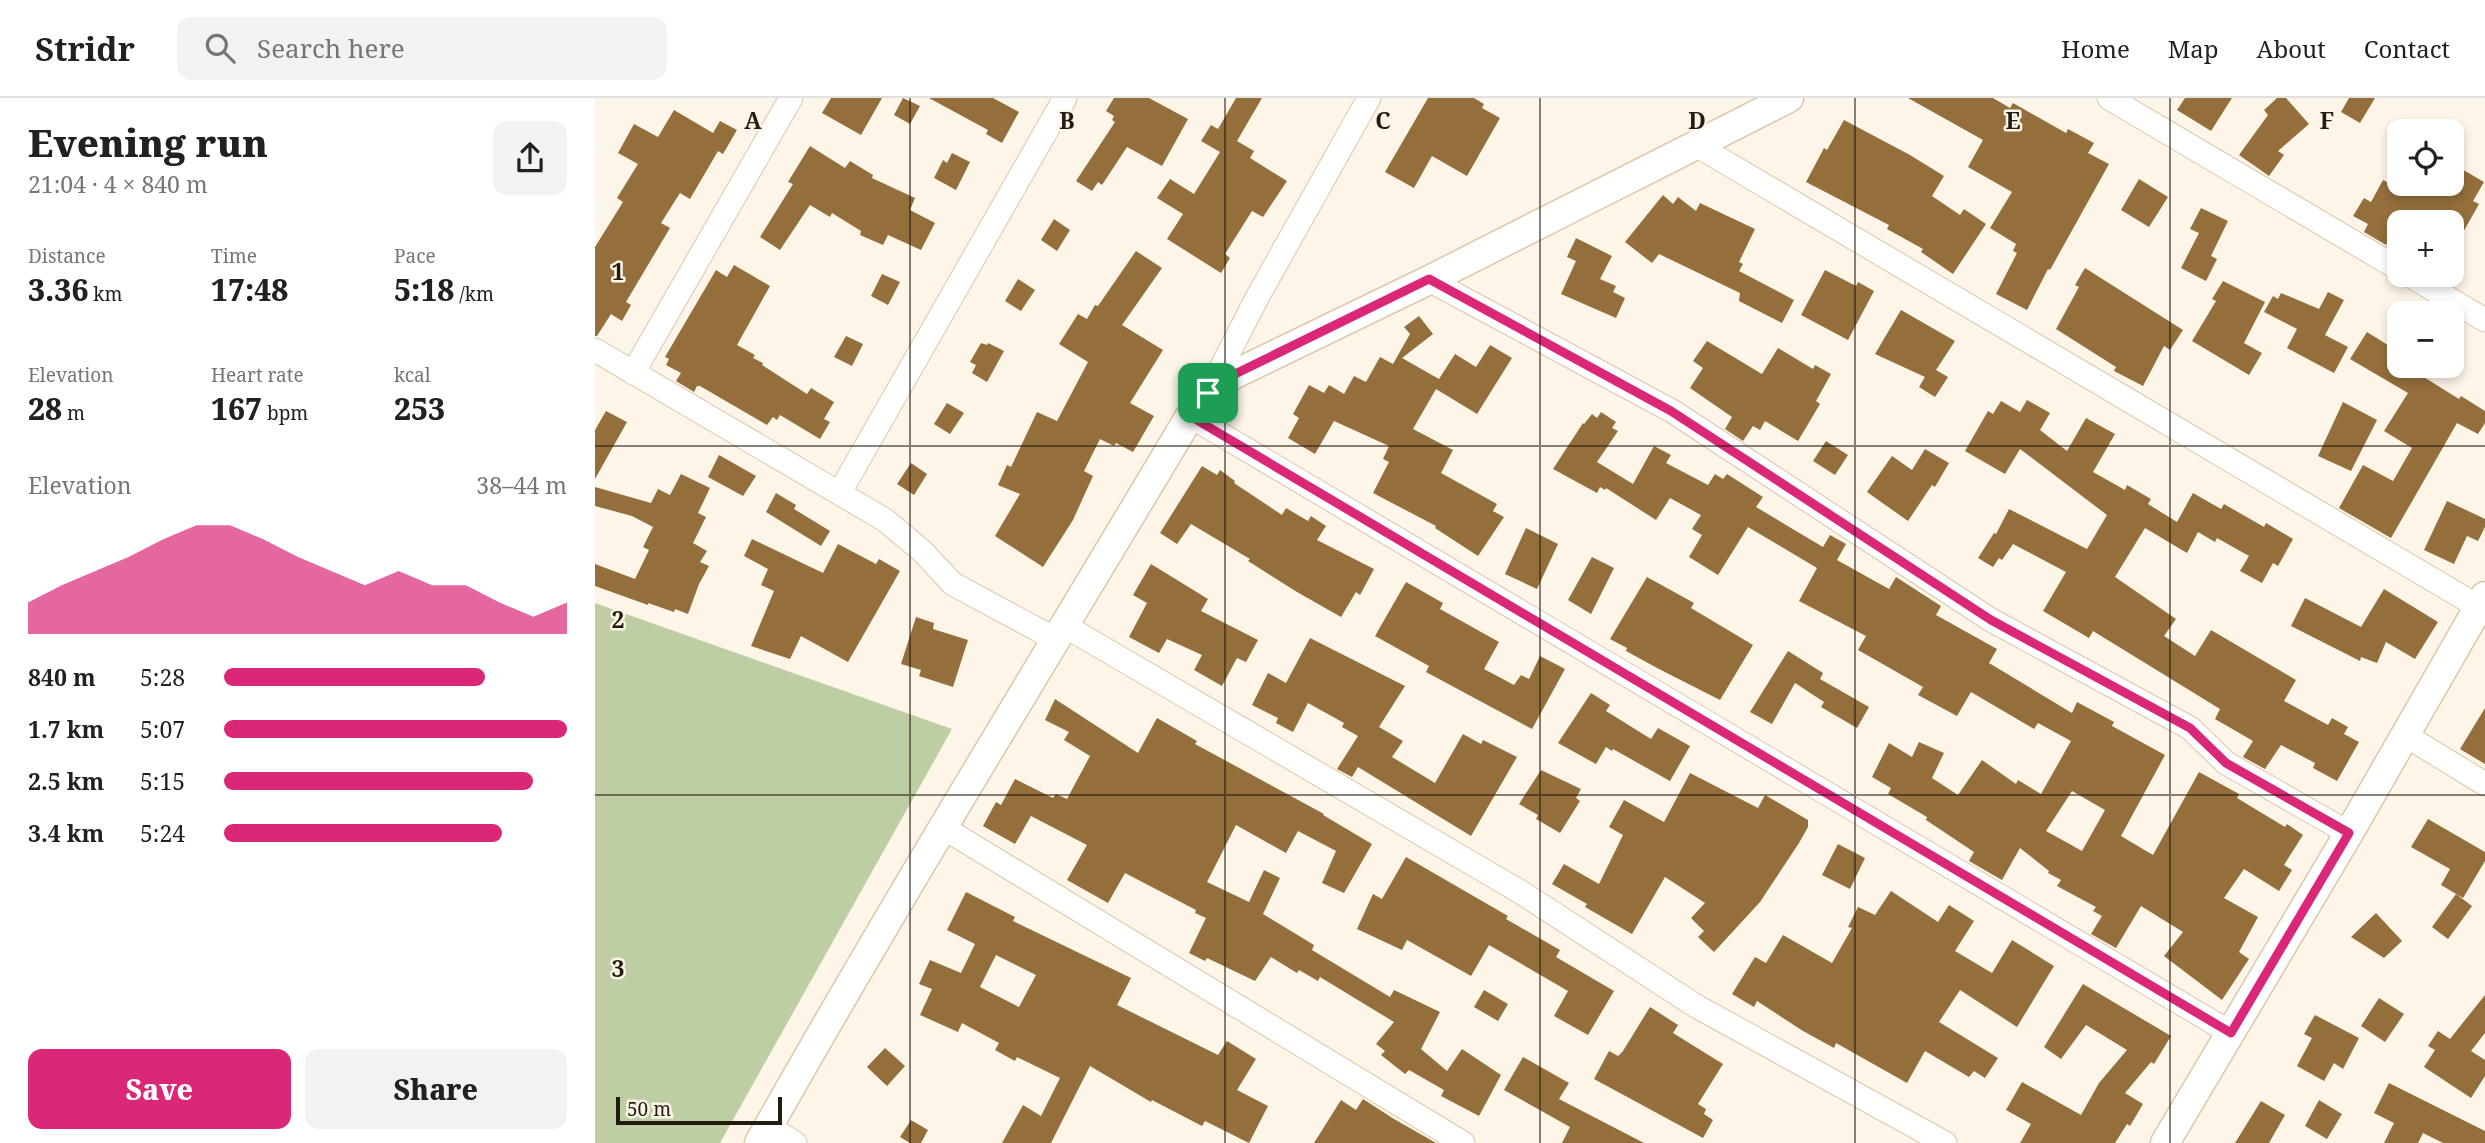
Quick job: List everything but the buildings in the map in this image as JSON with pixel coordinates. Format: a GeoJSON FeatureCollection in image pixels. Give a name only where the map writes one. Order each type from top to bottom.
{"type":"FeatureCollection","features":[{"type":"Feature","properties":{"kind":"street"},"geometry":{"type":"LineString","coordinates":[[633,373],[791,98]]}},
{"type":"Feature","properties":{"kind":"street"},"geometry":{"type":"LineString","coordinates":[[840,492],[1065,98]]}},
{"type":"Feature","properties":{"kind":"street"},"geometry":{"type":"LineString","coordinates":[[795,1143],[763,1135],[942,827],[1190,416],[1208,393],[1258,296],[1369,98]]}},
{"type":"Feature","properties":{"kind":"street"},"geometry":{"type":"LineString","coordinates":[[1208,393],[1233,375],[1275,353],[1429,279],[1789,98]]}},
{"type":"Feature","properties":{"kind":"street"},"geometry":{"type":"LineString","coordinates":[[2109,98],[2387,262]]}},
{"type":"Feature","properties":{"kind":"street"},"geometry":{"type":"LineString","coordinates":[[1696,145],[2482,601],[2349,833],[2165,1143]]}},
{"type":"Feature","properties":{"kind":"street"},"geometry":{"type":"LineString","coordinates":[[1429,279],[1671,411],[1991,620],[2190,728],[2226,763],[2349,833]]}},
{"type":"Feature","properties":{"kind":"street"},"geometry":{"type":"LineString","coordinates":[[2429,287],[2485,320]]}},
{"type":"Feature","properties":{"kind":"street"},"geometry":{"type":"LineString","coordinates":[[595,350],[885,520],[922,551],[953,584],[1061,633],[1519,891],[1696,1006],[1945,1143]]}},
{"type":"Feature","properties":{"kind":"street"},"geometry":{"type":"LineString","coordinates":[[1190,416],[2231,1033]]}},
{"type":"Feature","properties":{"kind":"street"},"geometry":{"type":"LineString","coordinates":[[2405,735],[2485,784]]}},
{"type":"Feature","properties":{"kind":"street"},"geometry":{"type":"LineString","coordinates":[[942,827],[1463,1143]]}},
{"type":"Feature","properties":{"kind":"green space"},"geometry":{"type":"Polygon","coordinates":[[[595,603],[952,729],[720,1143],[595,1143],[595,603]]]}},
{"type":"Feature","properties":{"kind":"route"},"geometry":{"type":"LineString","coordinates":[[1429,279],[1671,411],[1991,620],[2190,728],[2226,763],[2349,833],[2231,1033],[1190,416],[1208,393],[1233,375],[1275,353],[1429,279]]}}]}
